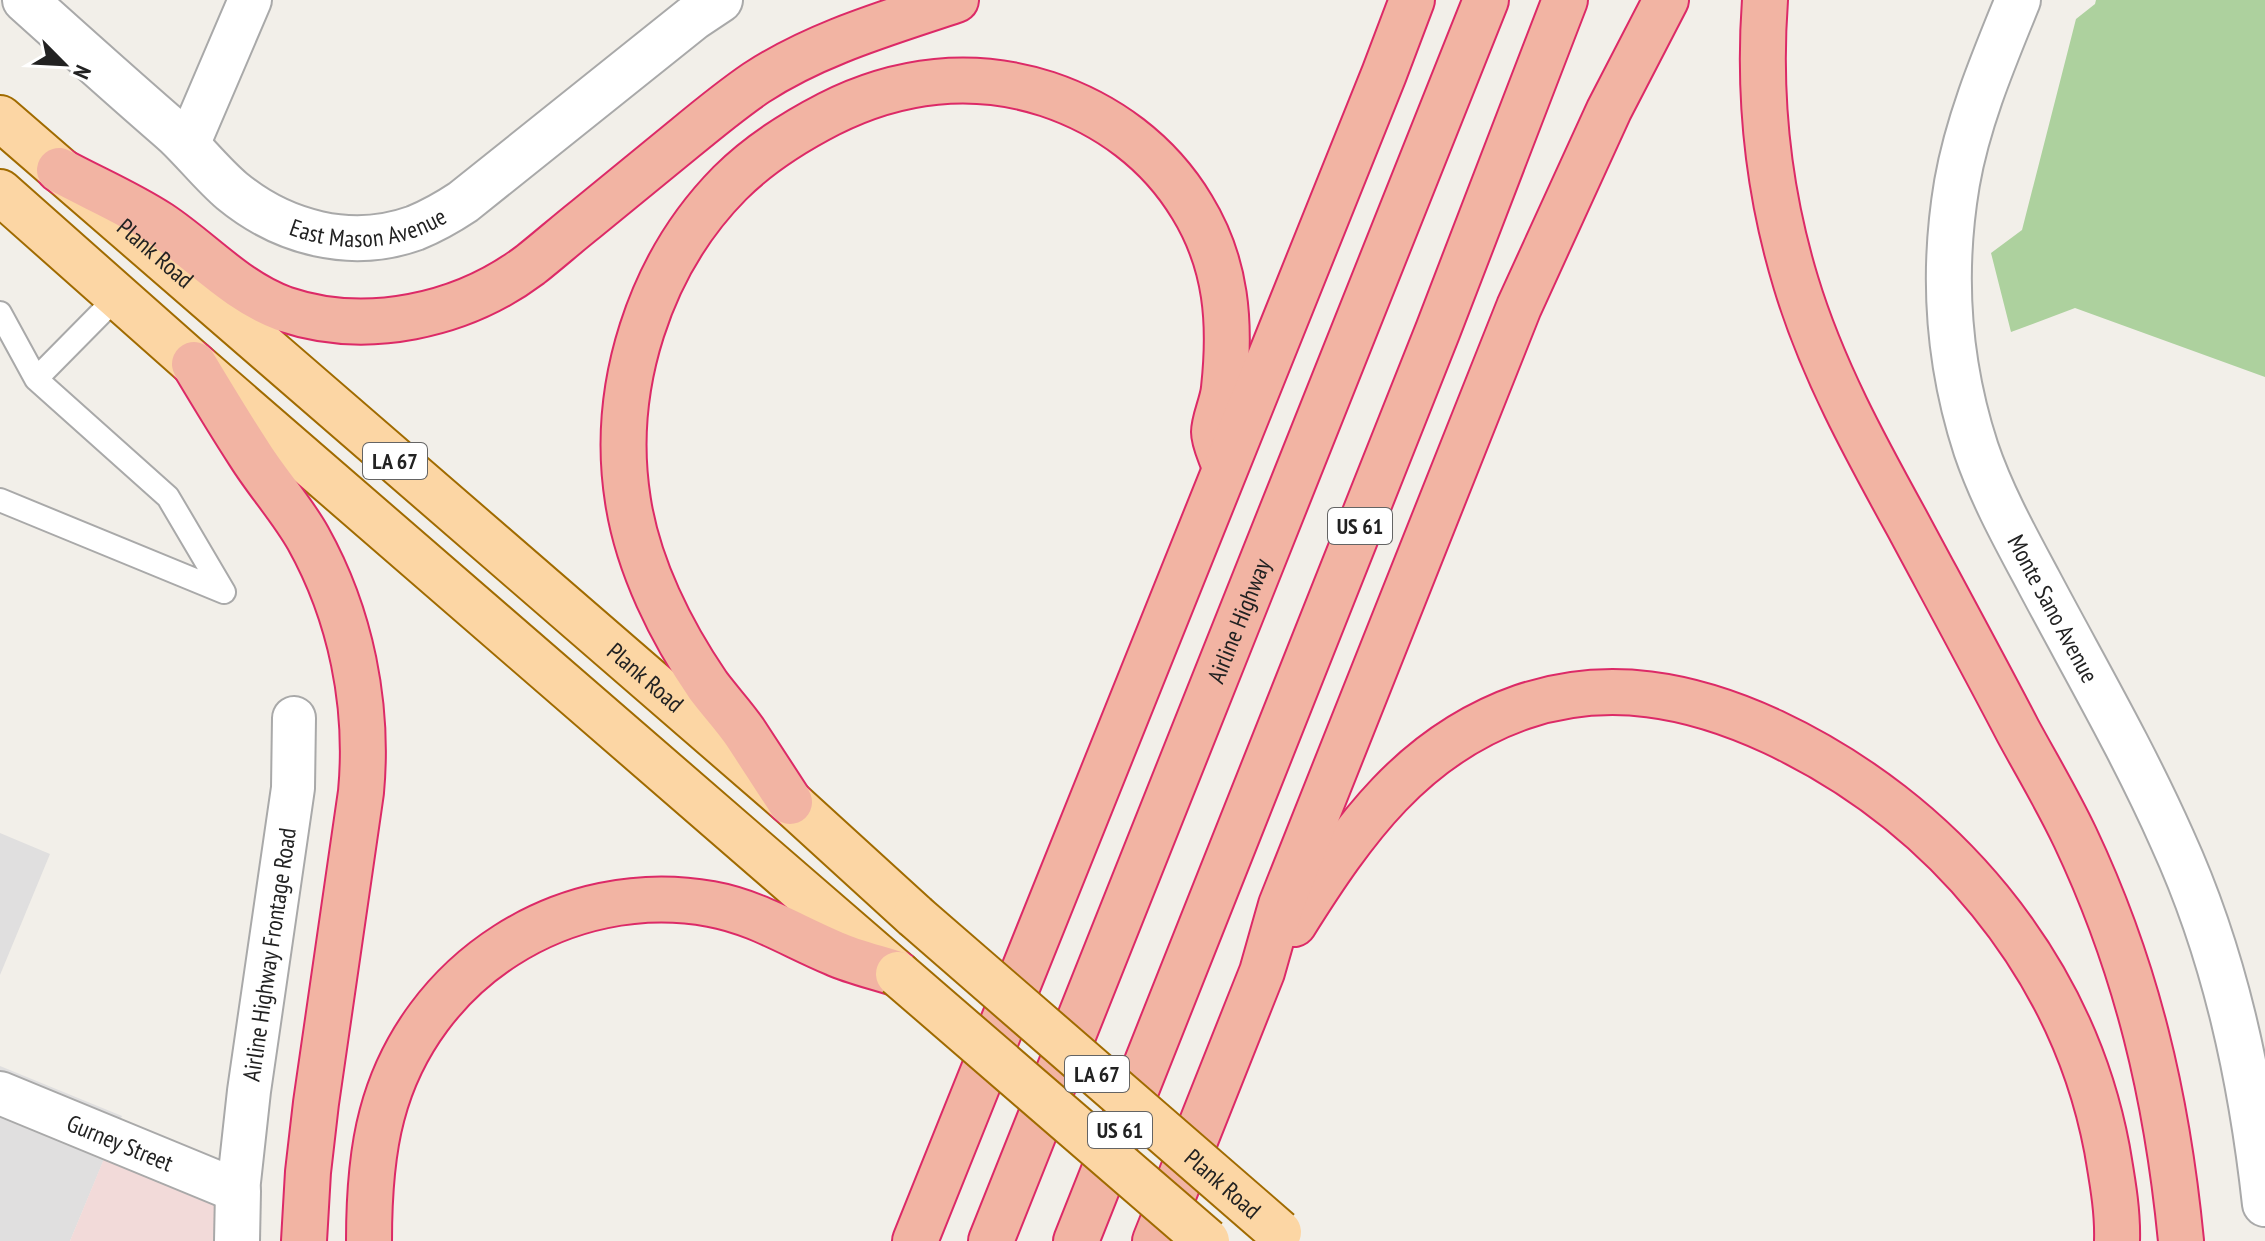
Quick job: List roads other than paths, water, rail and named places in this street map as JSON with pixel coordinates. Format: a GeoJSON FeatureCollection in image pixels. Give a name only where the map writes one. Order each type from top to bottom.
{"type":"FeatureCollection","features":[{"type":"Feature","properties":{"kind":"highway"},"geometry":{"type":"LineString","coordinates":[[59,170],[160,224],[241,287],[268,302],[320,318],[359,321],[397,319],[445,308],[486,291],[530,265],[735,98],[778,69],[828,44],[956,0]]}},
{"type":"Feature","properties":{"kind":"highway"},"geometry":{"type":"LineString","coordinates":[[915,1241],[1412,0]]}},
{"type":"Feature","properties":{"kind":"highway","name":"Airline Highway"},"geometry":{"type":"LineString","coordinates":[[991,1241],[1486,0]]}},
{"type":"Feature","properties":{"kind":"highway","name":"US 61"},"geometry":{"type":"LineString","coordinates":[[1076,1241],[1438,330],[1565,0]]}},
{"type":"Feature","properties":{"kind":"highway"},"geometry":{"type":"LineString","coordinates":[[1155,1241],[1262,972],[1281,905],[1510,329],[1602,125],[1666,0]]}},
{"type":"Feature","properties":{"kind":"highway"},"geometry":{"type":"LineString","coordinates":[[1765,0],[1762,64],[1769,163],[1797,284],[1825,362],[1860,436],[2074,835],[2108,916],[2143,1017],[2154,1065],[2172,1166],[2181,1241]]}},
{"type":"Feature","properties":{"kind":"highway"},"geometry":{"type":"LineString","coordinates":[[790,802],[693,662],[670,621],[654,588],[635,534],[624,467],[624,420],[630,374],[655,297],[687,237],[730,183],[756,161],[809,124],[847,105],[892,89],[939,81],[971,80],[1030,89],[1065,100],[1125,133],[1151,154],[1192,206],[1220,266],[1228,331],[1224,393],[1214,433],[1225,468]]}},
{"type":"Feature","properties":{"kind":"highway"},"geometry":{"type":"LineString","coordinates":[[194,364],[250,455],[295,516],[320,561],[331,586],[356,671],[364,751],[361,792],[316,1103],[304,1241]]}},
{"type":"Feature","properties":{"kind":"highway"},"geometry":{"type":"LineString","coordinates":[[1262,972],[1351,837],[1386,796],[1428,758],[1471,730],[1520,708],[1577,693],[1606,691],[1666,696],[1720,711],[1803,746],[1858,779],[1907,817],[1961,866],[2008,923],[2051,991],[2085,1067],[2098,1106],[2109,1160],[2117,1241]]}},
{"type":"Feature","properties":{"kind":"highway"},"geometry":{"type":"LineString","coordinates":[[369,1241],[373,1161],[381,1115],[408,1050],[441,1001],[460,980],[480,963],[537,927],[609,903],[647,899],[701,902],[752,914],[837,955],[898,974]]}},
{"type":"Feature","properties":{"kind":"main road","name":"Plank Road"},"geometry":{"type":"LineString","coordinates":[[0,118],[790,802],[915,916],[1284,1237]]}},
{"type":"Feature","properties":{"kind":"main road","name":"LA 67"},"geometry":{"type":"LineString","coordinates":[[0,192],[194,364],[1207,1241]]}},
{"type":"Feature","properties":{"kind":"street","name":"East Mason Avenue"},"geometry":{"type":"LineString","coordinates":[[25,0],[188,145],[229,189],[246,202],[301,231],[344,237],[402,232],[436,219],[463,202],[693,18],[720,0]]}},
{"type":"Feature","properties":{"kind":"street"},"geometry":{"type":"LineString","coordinates":[[188,145],[250,0]]}},
{"type":"Feature","properties":{"kind":"street","name":"Monte Sano Avenue"},"geometry":{"type":"LineString","coordinates":[[2018,0],[1978,106],[1954,201],[1949,284],[1955,363],[1961,396],[1977,452],[2004,515],[2146,785],[2198,902],[2216,952],[2237,1030],[2252,1105],[2265,1204]]}},
{"type":"Feature","properties":{"kind":"street","name":"Airline Highway Frontage Road"},"geometry":{"type":"LineString","coordinates":[[238,1191],[249,1091],[293,788],[294,718]]}},
{"type":"Feature","properties":{"kind":"street","name":"Gurney Street"},"geometry":{"type":"LineString","coordinates":[[0,1093],[238,1191]]}},
{"type":"Feature","properties":{"kind":"street"},"geometry":{"type":"LineString","coordinates":[[237,1241],[238,1191]]}},
{"type":"Feature","properties":{"kind":"lane"},"geometry":{"type":"LineString","coordinates":[[36,379],[118,296]]}},
{"type":"Feature","properties":{"kind":"lane"},"geometry":{"type":"LineString","coordinates":[[0,313],[36,379],[168,497],[224,592],[0,500]]}}]}
